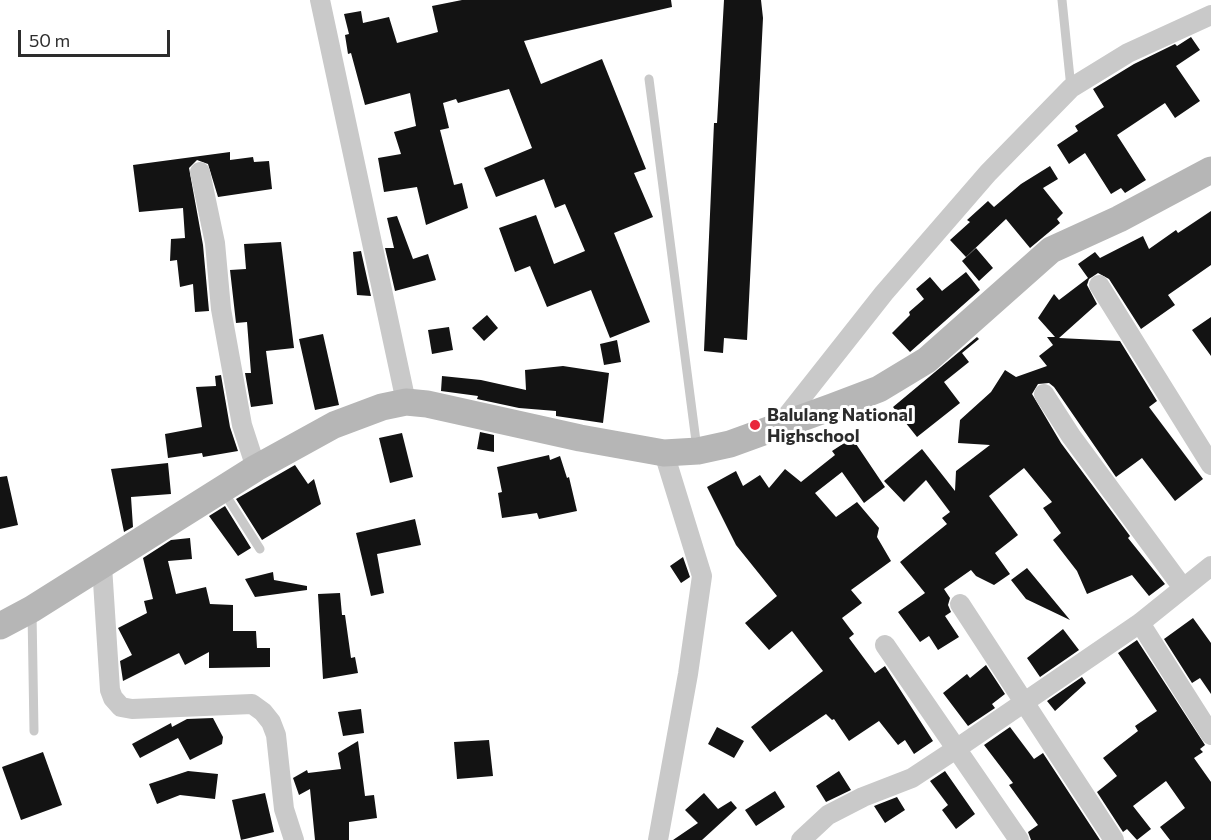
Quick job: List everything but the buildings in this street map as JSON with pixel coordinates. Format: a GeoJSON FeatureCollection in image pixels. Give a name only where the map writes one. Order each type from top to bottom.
{"type":"FeatureCollection","features":[{"type":"Feature","properties":{"kind":"street"},"geometry":{"type":"LineString","coordinates":[[320,0],[406,402]]}},
{"type":"Feature","properties":{"kind":"street"},"geometry":{"type":"LineString","coordinates":[[779,426],[884,293],[973,190],[1071,88],[1128,53],[1211,15]]}},
{"type":"Feature","properties":{"kind":"street"},"geometry":{"type":"LineString","coordinates":[[0,626],[102,566],[256,468],[334,425],[382,407],[406,402],[459,410],[570,436],[664,453],[698,452],[750,438],[879,389],[927,360],[1051,250],[1129,214],[1211,170]]}},
{"type":"Feature","properties":{"kind":"street"},"geometry":{"type":"LineString","coordinates":[[200,171],[215,243],[221,309],[237,401],[256,468]]}},
{"type":"Feature","properties":{"kind":"street"},"geometry":{"type":"LineString","coordinates":[[1099,285],[1211,465]]}},
{"type":"Feature","properties":{"kind":"street"},"geometry":{"type":"LineString","coordinates":[[1044,394],[1071,436],[1183,588]]}},
{"type":"Feature","properties":{"kind":"street"},"geometry":{"type":"LineString","coordinates":[[658,840],[688,674],[702,576],[664,453]]}},
{"type":"Feature","properties":{"kind":"street"},"geometry":{"type":"LineString","coordinates":[[102,566],[110,690],[113,698],[121,707],[132,709],[252,704],[263,712],[271,722],[276,735],[284,809],[294,840]]}},
{"type":"Feature","properties":{"kind":"street"},"geometry":{"type":"LineString","coordinates":[[801,840],[828,814],[862,797],[912,778],[956,749],[1140,623],[1211,566]]}},
{"type":"Feature","properties":{"kind":"street"},"geometry":{"type":"LineString","coordinates":[[960,604],[1114,840]]}},
{"type":"Feature","properties":{"kind":"street"},"geometry":{"type":"LineString","coordinates":[[1140,623],[1211,735]]}},
{"type":"Feature","properties":{"kind":"street"},"geometry":{"type":"LineString","coordinates":[[885,645],[1019,840]]}},
{"type":"Feature","properties":{"kind":"lane"},"geometry":{"type":"LineString","coordinates":[[1062,0],[1071,88]]}},
{"type":"Feature","properties":{"kind":"lane"},"geometry":{"type":"LineString","coordinates":[[649,79],[698,452]]}},
{"type":"Feature","properties":{"kind":"lane"},"geometry":{"type":"LineString","coordinates":[[221,489],[260,549]]}},
{"type":"Feature","properties":{"kind":"lane"},"geometry":{"type":"LineString","coordinates":[[32,609],[34,731]]}},
{"type":"Feature","properties":{"kind":"place","name":"Balulang National Highschool"},"geometry":{"type":"Point","coordinates":[755,425]}}]}
